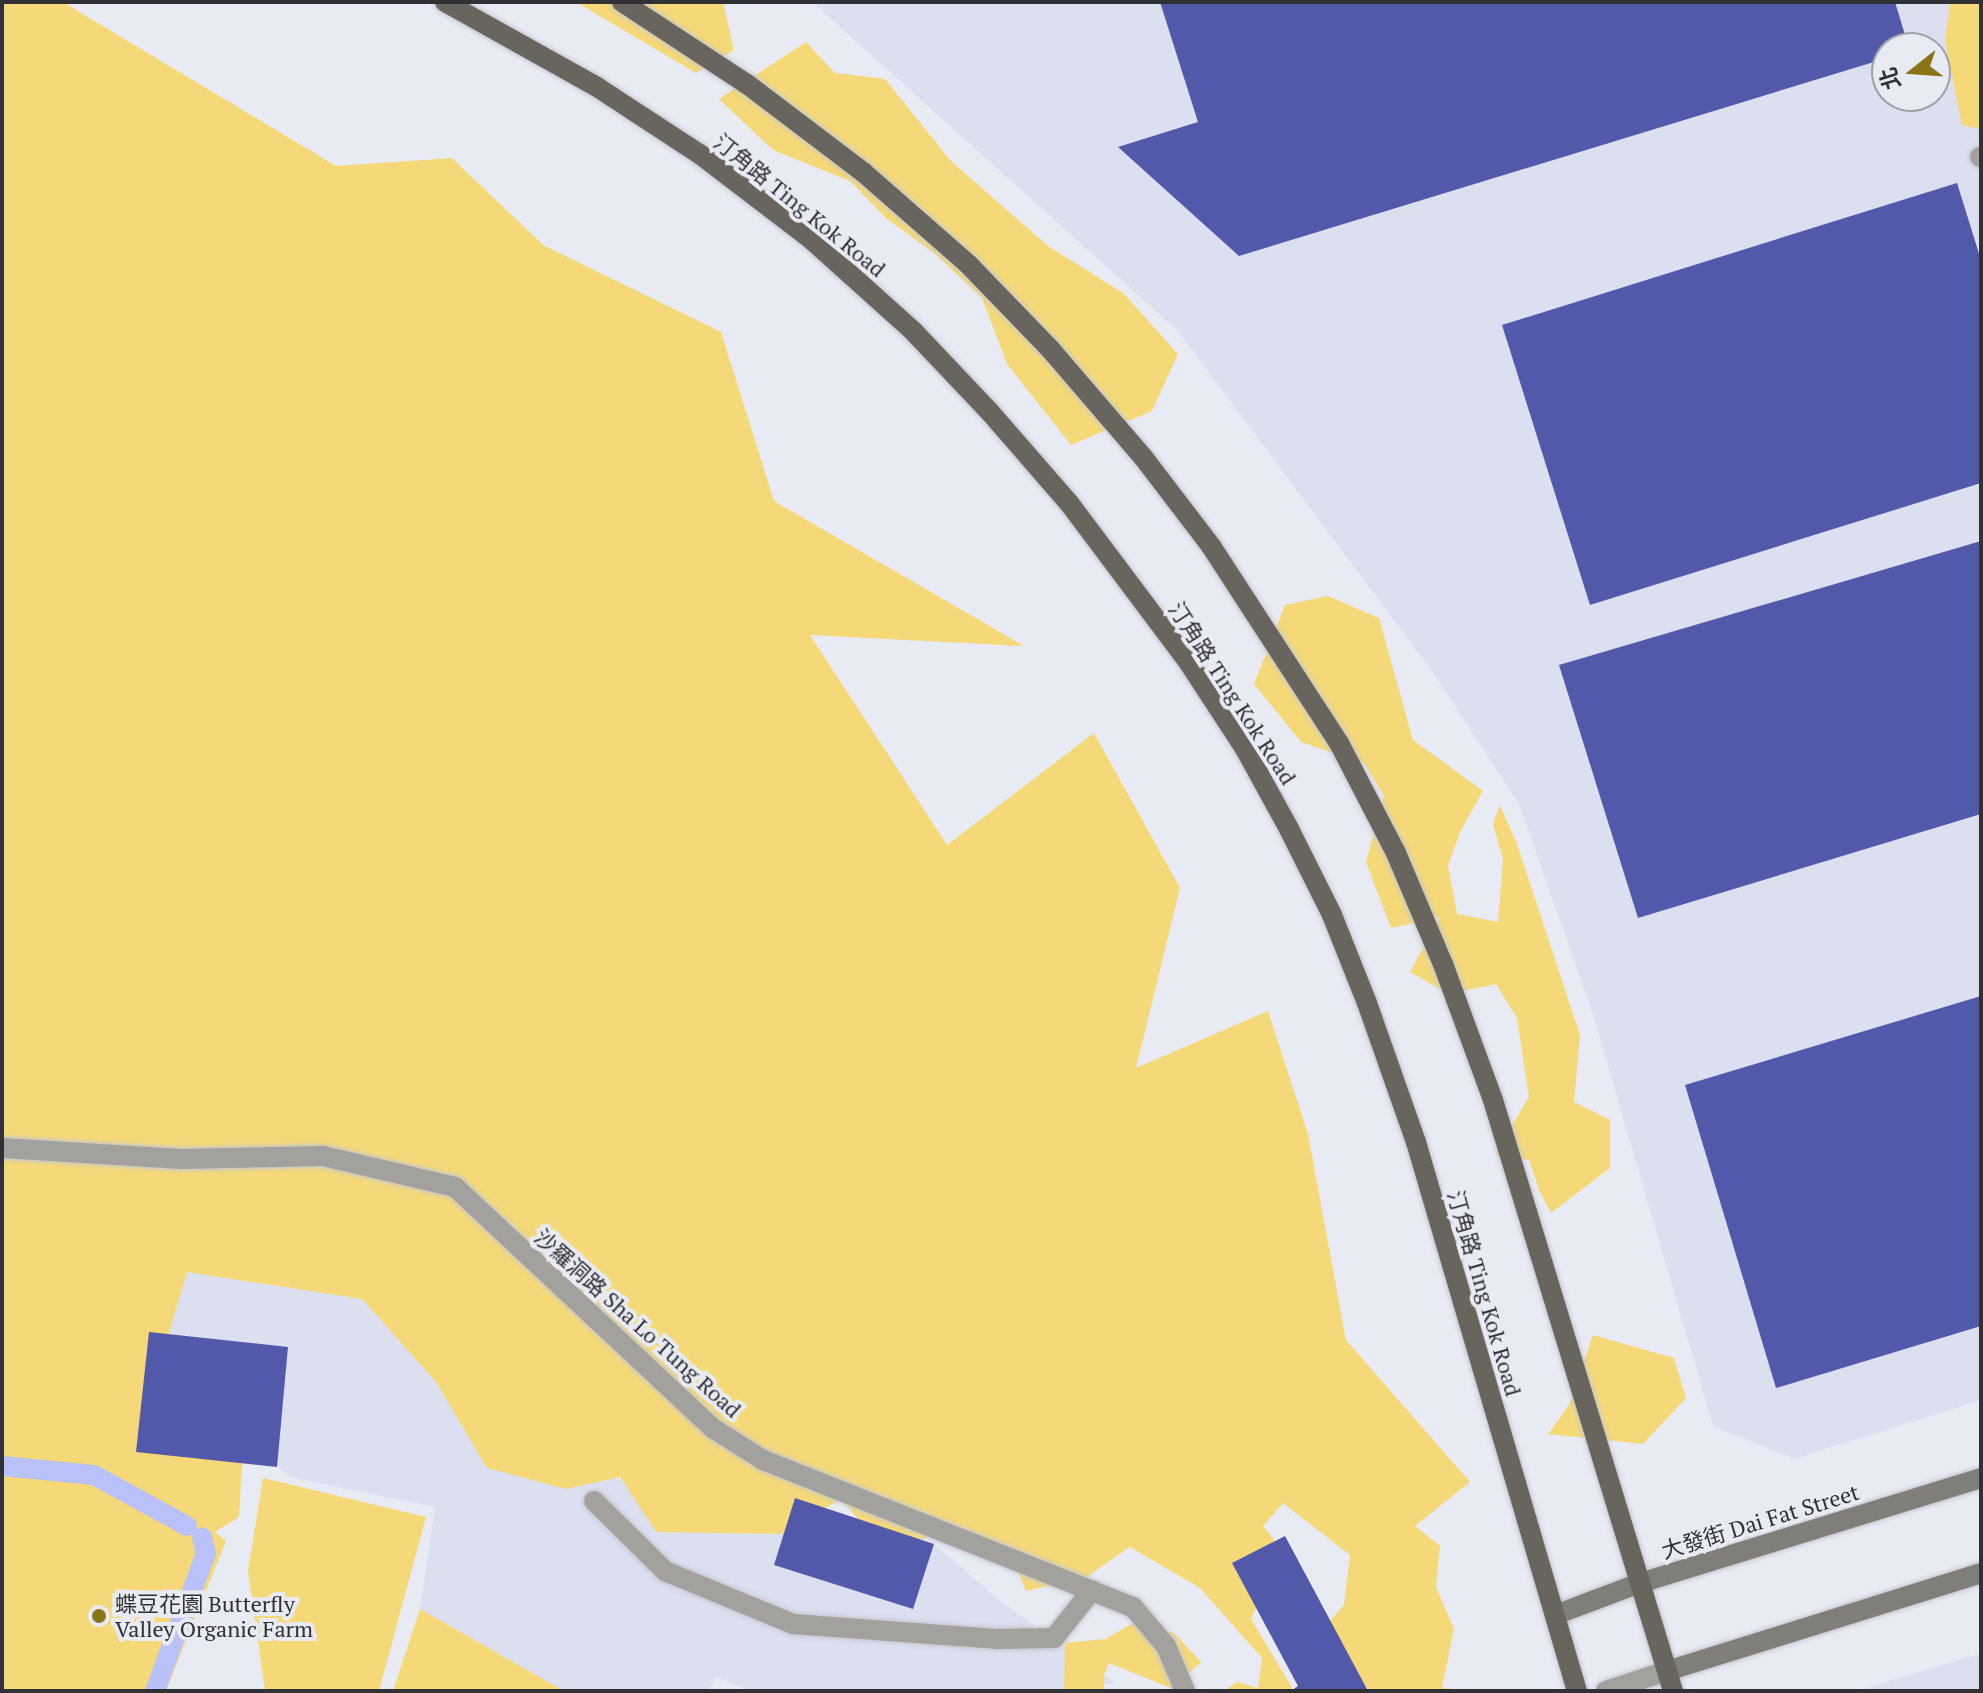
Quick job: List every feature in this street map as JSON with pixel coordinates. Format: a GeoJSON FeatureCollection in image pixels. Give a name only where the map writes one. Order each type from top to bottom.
{"type":"FeatureCollection","features":[{"type":"Feature","properties":{"kind":"main road","name":"汀角路 Ting Kok Road"},"geometry":{"type":"LineString","coordinates":[[445,2],[597,87],[701,155],[812,240],[914,332],[989,411],[1069,503],[1187,660],[1244,747],[1289,829],[1332,915],[1367,1003],[1416,1142],[1577,1691]]}},
{"type":"Feature","properties":{"kind":"main road"},"geometry":{"type":"LineString","coordinates":[[622,2],[747,84],[863,172],[968,264],[1051,350],[1143,457],[1211,546],[1281,649],[1339,743],[1396,853],[1443,964],[1493,1100],[1670,1681]]}},
{"type":"Feature","properties":{"kind":"street","name":"大發街 Dai Fat Street"},"geometry":{"type":"LineString","coordinates":[[1555,1615],[1640,1583],[1981,1478]]}},
{"type":"Feature","properties":{"kind":"street"},"geometry":{"type":"LineString","coordinates":[[1670,1681],[1981,1573]]}},
{"type":"Feature","properties":{"kind":"lane","name":"沙羅洞路 Sha Lo Tung Road"},"geometry":{"type":"LineString","coordinates":[[2,1148],[182,1159],[323,1156],[455,1187],[714,1429],[751,1452],[1133,1607],[1166,1646],[1185,1691]]}},
{"type":"Feature","properties":{"kind":"lane"},"geometry":{"type":"LineString","coordinates":[[594,1501],[665,1571],[793,1624],[995,1639],[1054,1638],[1092,1590]]}},
{"type":"Feature","properties":{"kind":"lane"},"geometry":{"type":"LineString","coordinates":[[1606,1691],[1670,1681]]}},
{"type":"Feature","properties":{"kind":"shaded area"},"geometry":{"type":"Polygon","coordinates":[[[2,2],[63,2],[336,166],[452,158],[543,245],[721,332],[774,501],[1024,646],[810,635],[947,845],[1094,733],[1180,888],[1136,1068],[1268,1011],[1308,1134],[1346,1340],[1470,1482],[1415,1526],[1440,1546],[1436,1587],[1454,1629],[1442,1688],[1484,1691],[1311,1691],[1307,1647],[1344,1605],[1350,1555],[1283,1503],[1263,1526],[1283,1550],[1251,1619],[1294,1691],[1224,1691],[1237,1682],[1258,1688],[1262,1658],[1200,1588],[1130,1547],[1085,1578],[1026,1591],[1017,1569],[942,1533],[885,1550],[841,1499],[780,1534],[656,1532],[620,1477],[566,1489],[487,1468],[436,1382],[362,1299],[187,1272],[158,1370],[244,1434],[239,1517],[215,1532],[226,1541],[166,1691],[2,1691],[2,2]]]}},
{"type":"Feature","properties":{"kind":"shaded area"},"geometry":{"type":"Polygon","coordinates":[[[576,2],[723,2],[734,50],[696,73],[576,2]]]}},
{"type":"Feature","properties":{"kind":"shaded area"},"geometry":{"type":"Polygon","coordinates":[[[812,2],[1981,2],[1981,1400],[1794,1459],[1713,1426],[1593,1014],[1519,804],[1432,671],[1177,330],[812,2]]]}},
{"type":"Feature","properties":{"kind":"shaded area"},"geometry":{"type":"Polygon","coordinates":[[[1950,2],[1981,2],[1981,129],[1962,125],[1951,71],[1951,32],[1946,32],[1950,2]]]}},
{"type":"Feature","properties":{"kind":"shaded area"},"geometry":{"type":"Polygon","coordinates":[[[806,42],[835,73],[885,79],[951,161],[1048,246],[1123,293],[1178,354],[1152,411],[1071,445],[1007,364],[982,298],[934,253],[887,219],[850,181],[773,150],[719,99],[806,42]]]}},
{"type":"Feature","properties":{"kind":"shaded area"},"geometry":{"type":"Polygon","coordinates":[[[1328,596],[1379,618],[1413,740],[1483,791],[1461,830],[1448,865],[1457,914],[1498,922],[1503,859],[1493,824],[1500,805],[1517,844],[1580,1035],[1574,1102],[1610,1120],[1610,1168],[1551,1213],[1529,1160],[1495,1154],[1529,1097],[1517,1018],[1496,984],[1449,994],[1410,972],[1440,917],[1391,928],[1366,862],[1384,796],[1365,764],[1301,742],[1254,684],[1285,605],[1328,596]]]}},
{"type":"Feature","properties":{"kind":"shaded area"},"geometry":{"type":"Polygon","coordinates":[[[186,1272],[362,1299],[436,1382],[569,1456],[705,1520],[795,1498],[934,1544],[1004,1604],[1115,1683],[1062,1691],[750,1691],[717,1677],[708,1691],[564,1691],[420,1609],[435,1507],[289,1477],[149,1332],[186,1272]]]}},
{"type":"Feature","properties":{"kind":"shaded area"},"geometry":{"type":"Polygon","coordinates":[[[1593,1335],[1674,1358],[1686,1398],[1643,1444],[1548,1434],[1569,1405],[1593,1335]]]}},
{"type":"Feature","properties":{"kind":"shaded area"},"geometry":{"type":"Polygon","coordinates":[[[263,1478],[426,1517],[379,1691],[265,1691],[248,1571],[263,1478]]]}},
{"type":"Feature","properties":{"kind":"shaded area"},"geometry":{"type":"Polygon","coordinates":[[[420,1609],[564,1691],[393,1691],[420,1609]]]}},
{"type":"Feature","properties":{"kind":"shaded area"},"geometry":{"type":"Polygon","coordinates":[[[1135,1622],[1174,1633],[1201,1662],[1173,1689],[1109,1663],[1104,1675],[1104,1691],[1064,1691],[1065,1643],[1105,1639],[1135,1622]]]}},
{"type":"Feature","properties":{"kind":"shaded area"},"geometry":{"type":"Polygon","coordinates":[[[1981,1653],[1981,1691],[1862,1691],[1863,1689],[1981,1653]]]}},
{"type":"Feature","properties":{"kind":"building"},"geometry":{"type":"Polygon","coordinates":[[[1160,2],[1895,2],[1904,32],[1871,32],[1871,63],[1239,256],[1118,147],[1198,122],[1160,2]]]}},
{"type":"Feature","properties":{"kind":"building"},"geometry":{"type":"Polygon","coordinates":[[[1957,183],[1981,260],[1981,483],[1590,605],[1502,325],[1957,183]]]}},
{"type":"Feature","properties":{"kind":"building"},"geometry":{"type":"Polygon","coordinates":[[[1981,541],[1981,814],[1638,918],[1559,665],[1981,541]]]}},
{"type":"Feature","properties":{"kind":"building"},"geometry":{"type":"Polygon","coordinates":[[[1981,996],[1981,1326],[1776,1388],[1685,1085],[1981,996]]]}},
{"type":"Feature","properties":{"kind":"building"},"geometry":{"type":"Polygon","coordinates":[[[149,1332],[288,1347],[277,1467],[136,1452],[149,1332]]]}},
{"type":"Feature","properties":{"kind":"building"},"geometry":{"type":"Polygon","coordinates":[[[795,1498],[934,1544],[913,1609],[774,1565],[795,1498]]]}},
{"type":"Feature","properties":{"kind":"building"},"geometry":{"type":"Polygon","coordinates":[[[1285,1536],[1368,1691],[1291,1691],[1298,1686],[1232,1563],[1285,1536]]]}},
{"type":"Feature","properties":{"kind":"waterway"},"geometry":{"type":"LineString","coordinates":[[2,1466],[94,1475],[187,1526]]}},
{"type":"Feature","properties":{"kind":"waterway"},"geometry":{"type":"LineString","coordinates":[[155,1691],[206,1553],[202,1537]]}},
{"type":"Feature","properties":{"kind":"place","name":"蝶豆花園 Butterfly Valley Organic Farm"},"geometry":{"type":"Point","coordinates":[99,1616]}}]}
